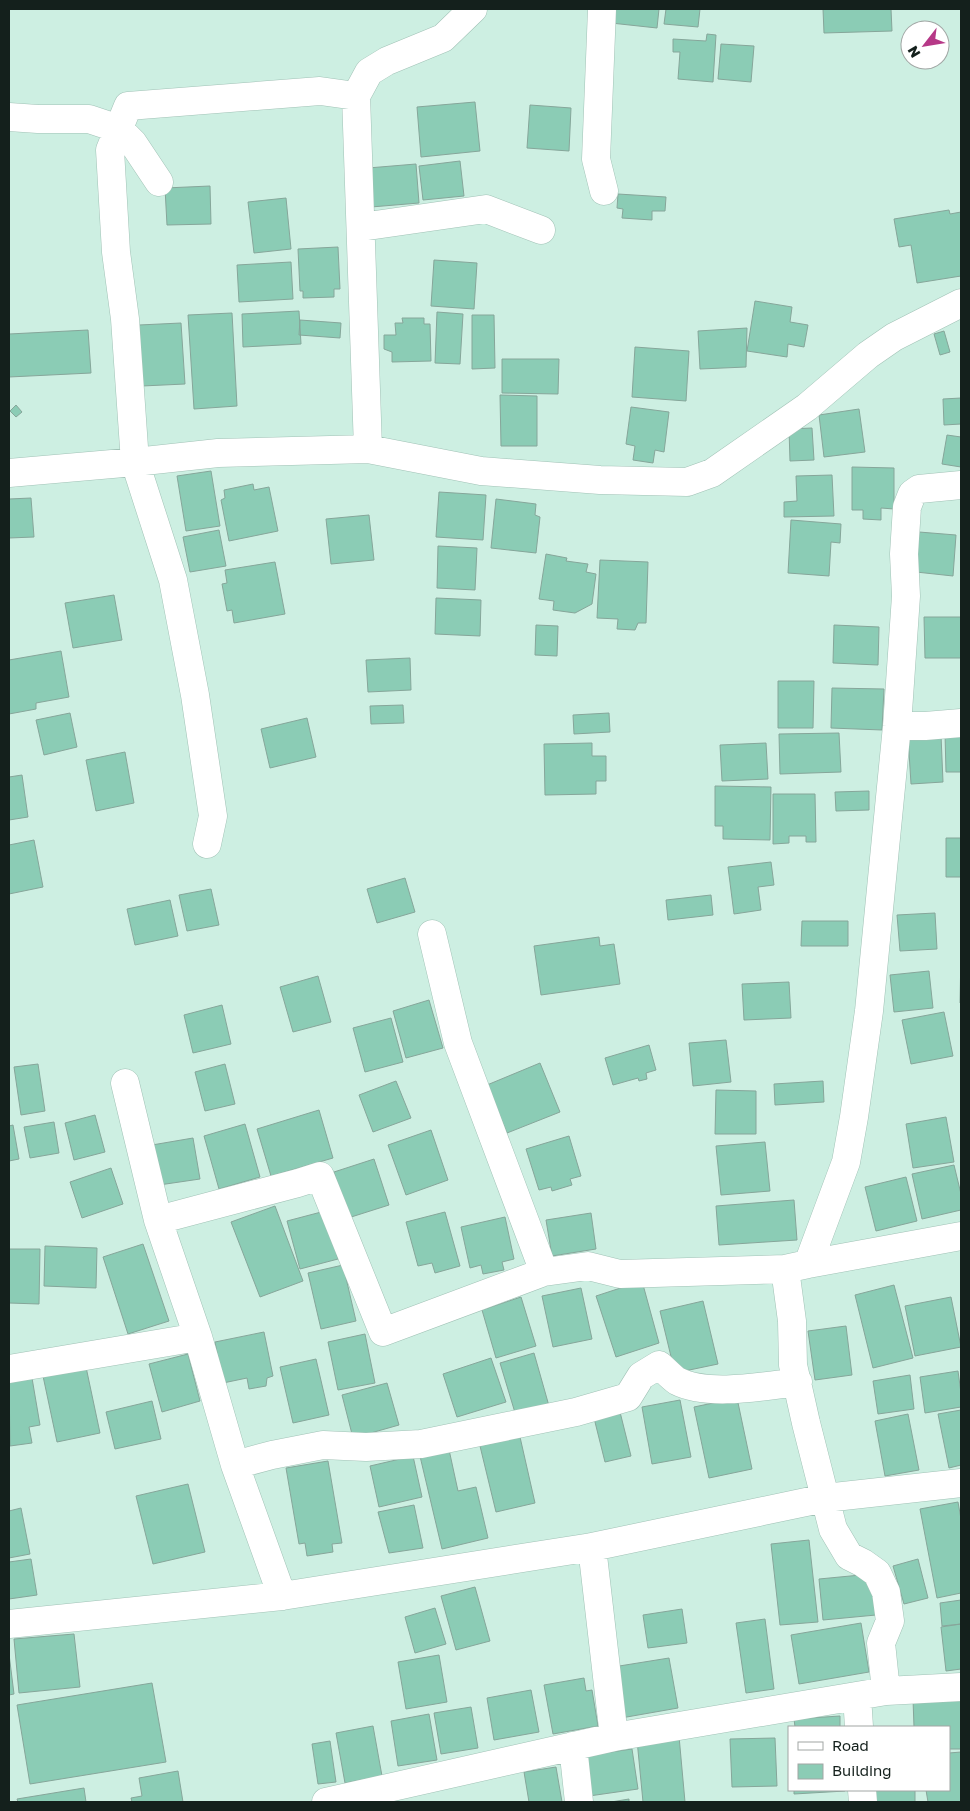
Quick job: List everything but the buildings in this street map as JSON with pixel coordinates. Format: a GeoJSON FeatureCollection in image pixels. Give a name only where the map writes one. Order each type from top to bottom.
{"type":"FeatureCollection","features":[{"type":"Feature","properties":{"kind":"street"},"geometry":{"type":"LineString","coordinates":[[368,449],[356,96],[369,72],[387,61],[443,38],[473,9]]}},
{"type":"Feature","properties":{"kind":"street"},"geometry":{"type":"LineString","coordinates":[[602,9],[596,160],[604,191]]}},
{"type":"Feature","properties":{"kind":"street"},"geometry":{"type":"LineString","coordinates":[[207,844],[213,816],[196,695],[173,580],[135,462],[125,319],[116,252],[110,150],[128,106],[320,91],[356,96]]}},
{"type":"Feature","properties":{"kind":"street"},"geometry":{"type":"LineString","coordinates":[[9,118],[89,119],[119,129],[132,143],[159,182]]}},
{"type":"Feature","properties":{"kind":"street"},"geometry":{"type":"LineString","coordinates":[[361,226],[486,209],[541,230]]}},
{"type":"Feature","properties":{"kind":"street"},"geometry":{"type":"LineString","coordinates":[[9,472],[135,462],[218,452],[368,449],[481,470],[600,480],[687,482],[712,473],[807,407],[868,355],[894,337],[961,303]]}},
{"type":"Feature","properties":{"kind":"street"},"geometry":{"type":"LineString","coordinates":[[886,1692],[881,1643],[890,1621],[886,1592],[877,1573],[849,1556],[833,1529],[793,1365],[792,1321],[797,1267],[846,1162],[854,1117],[869,1010],[897,726],[906,596],[904,554],[907,507],[912,494],[919,489],[961,486]]}},
{"type":"Feature","properties":{"kind":"street"},"geometry":{"type":"LineString","coordinates":[[897,726],[961,723]]}},
{"type":"Feature","properties":{"kind":"street"},"geometry":{"type":"LineString","coordinates":[[432,934],[458,1043],[544,1272]]}},
{"type":"Feature","properties":{"kind":"street"},"geometry":{"type":"LineString","coordinates":[[125,1083],[158,1220],[198,1336],[235,1465],[282,1596]]}},
{"type":"Feature","properties":{"kind":"street"},"geometry":{"type":"LineString","coordinates":[[158,1220],[320,1176],[383,1332],[544,1272],[588,1266],[620,1274],[797,1267],[961,1236]]}},
{"type":"Feature","properties":{"kind":"street"},"geometry":{"type":"LineString","coordinates":[[9,1369],[198,1336]]}},
{"type":"Feature","properties":{"kind":"street"},"geometry":{"type":"LineString","coordinates":[[235,1465],[272,1455],[323,1445],[421,1444],[576,1412],[628,1397],[641,1376],[660,1365],[677,1380],[706,1389],[744,1388],[798,1382]]}},
{"type":"Feature","properties":{"kind":"street"},"geometry":{"type":"LineString","coordinates":[[9,1624],[282,1596],[592,1547],[825,1498],[961,1483]]}},
{"type":"Feature","properties":{"kind":"street"},"geometry":{"type":"LineString","coordinates":[[592,1547],[614,1737]]}},
{"type":"Feature","properties":{"kind":"street"},"geometry":{"type":"LineString","coordinates":[[326,1802],[362,1798],[614,1737],[857,1696],[961,1687]]}},
{"type":"Feature","properties":{"kind":"street"},"geometry":{"type":"LineString","coordinates":[[857,1696],[859,1726]]}},
{"type":"Feature","properties":{"kind":"street"},"geometry":{"type":"LineString","coordinates":[[573,1746],[579,1802]]}}]}
